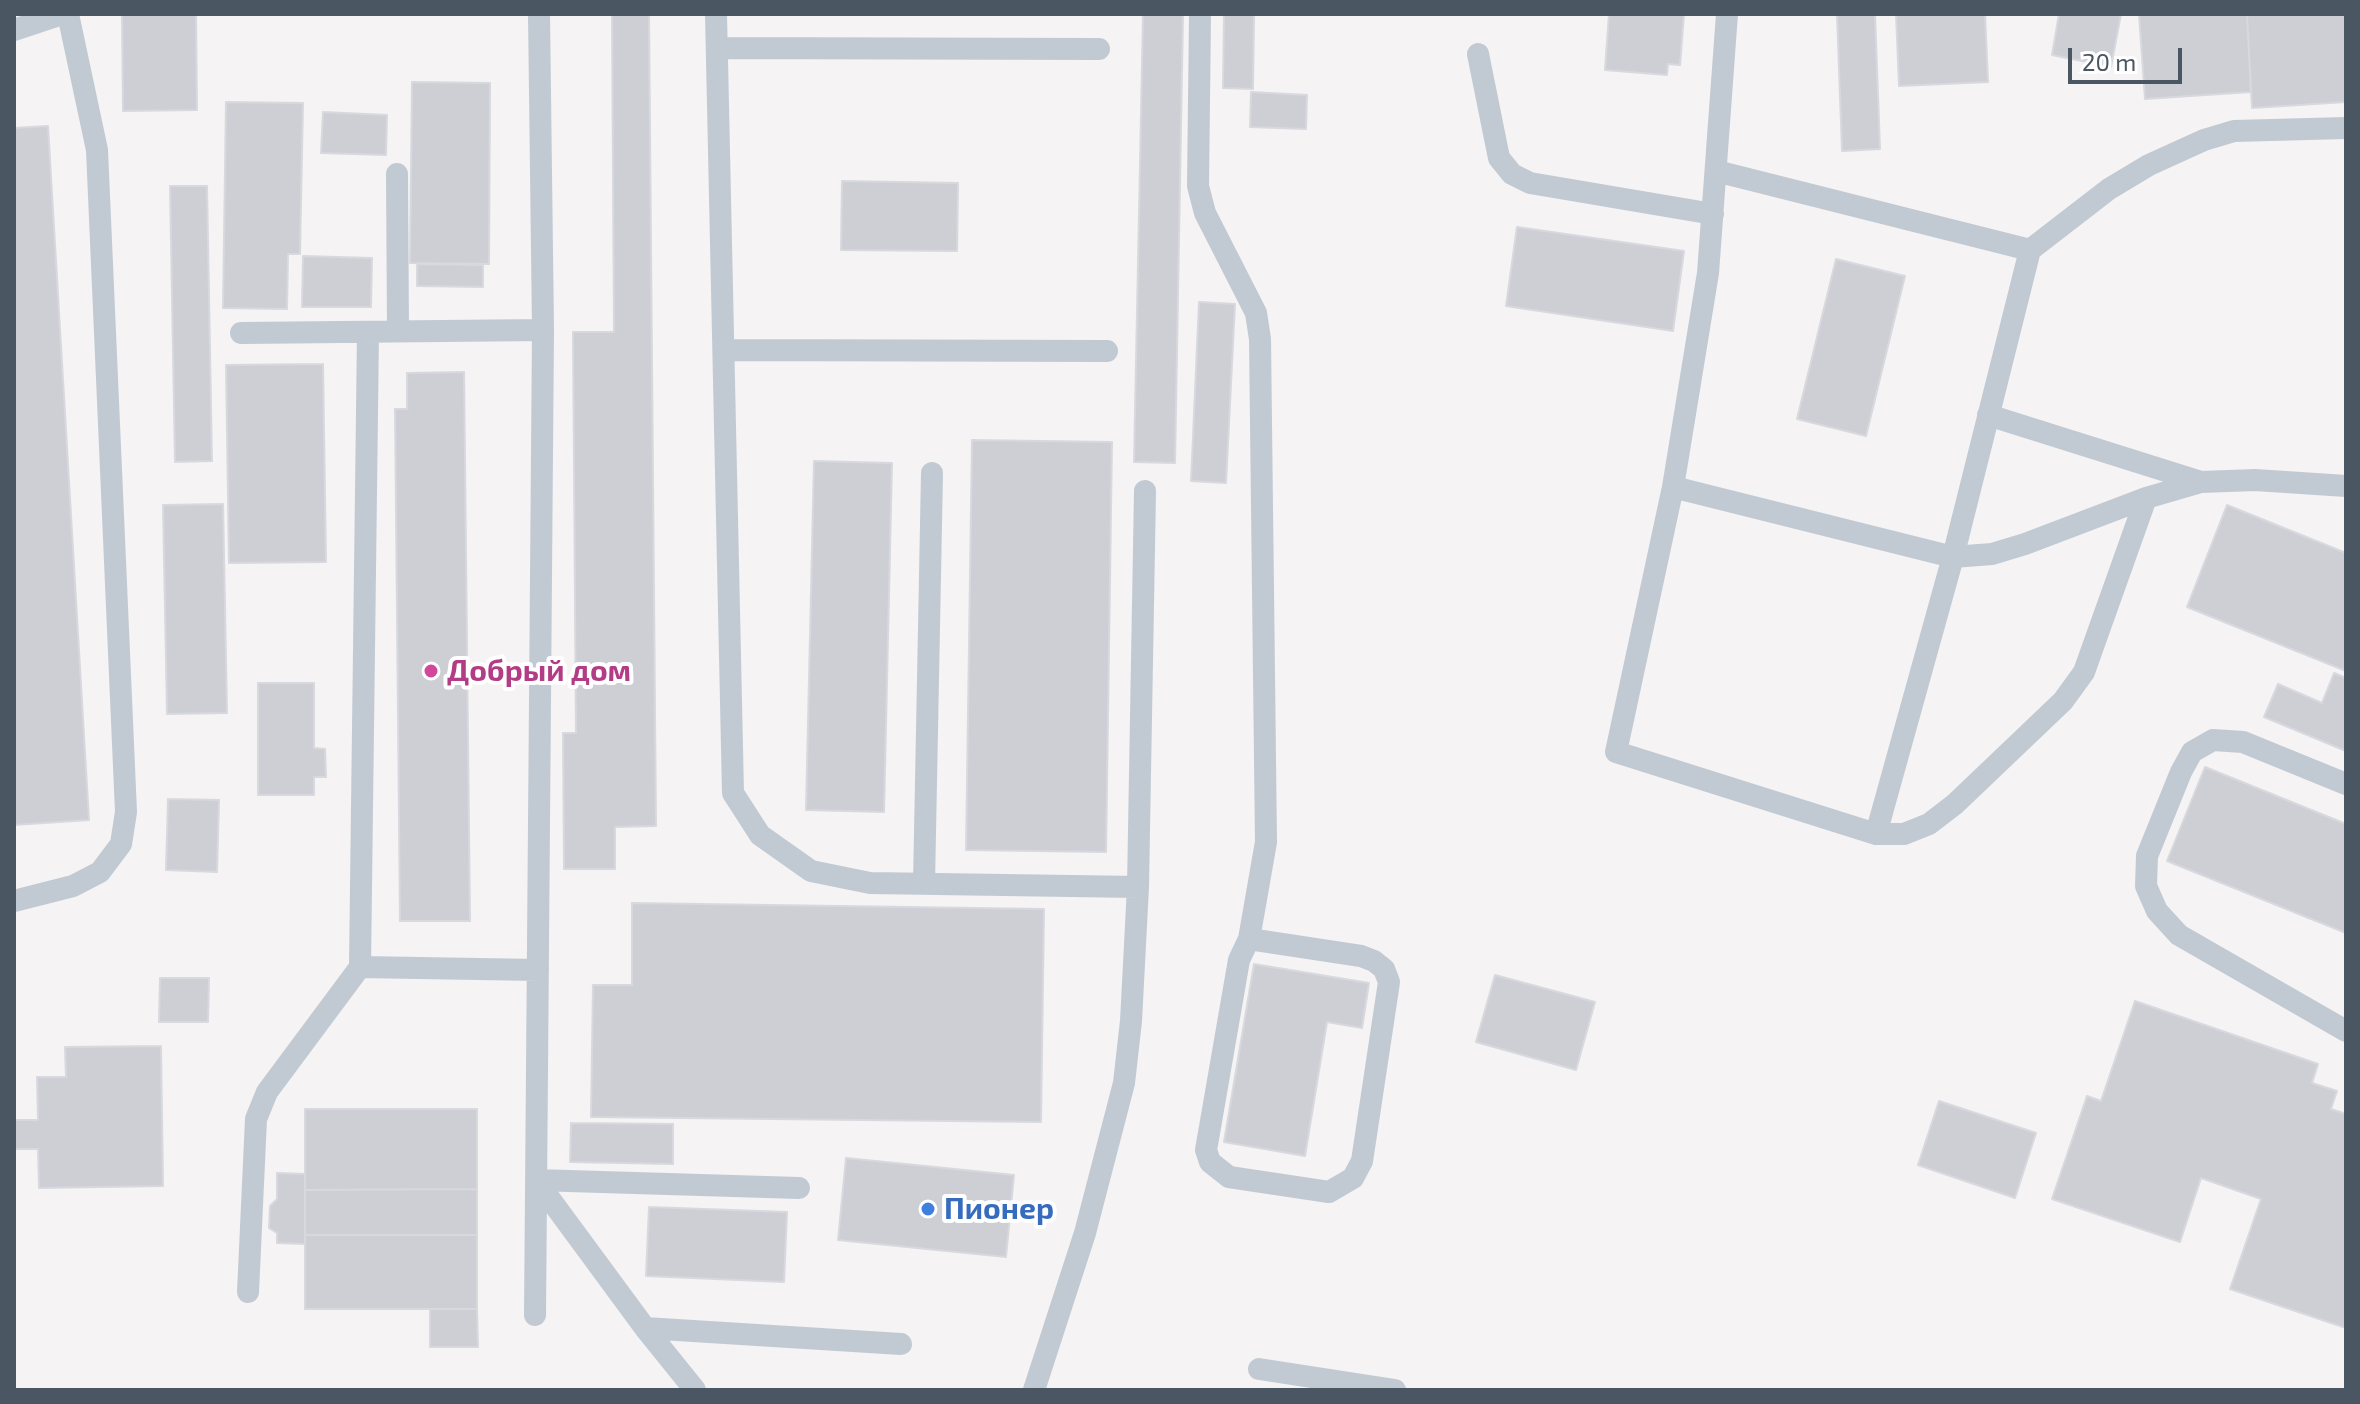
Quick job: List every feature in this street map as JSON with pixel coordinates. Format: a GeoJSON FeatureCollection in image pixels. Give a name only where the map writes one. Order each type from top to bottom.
{"type":"FeatureCollection","features":[{"type":"Feature","properties":{"kind":"lane"},"geometry":{"type":"LineString","coordinates":[[14,30],[65,14],[97,150],[126,812],[121,844],[100,872],[73,886],[14,901]]}},
{"type":"Feature","properties":{"kind":"lane"},"geometry":{"type":"LineString","coordinates":[[535,1315],[543,330],[539,14]]}},
{"type":"Feature","properties":{"kind":"lane"},"geometry":{"type":"LineString","coordinates":[[716,14],[733,793],[760,835],[811,871],[870,883],[1138,887]]}},
{"type":"Feature","properties":{"kind":"lane"},"geometry":{"type":"LineString","coordinates":[[1200,14],[1198,186],[1205,213],[1256,313],[1260,339],[1266,842],[1249,939],[1239,960],[1206,1150],[1210,1162],[1229,1177],[1329,1192],[1353,1178],[1362,1161],[1389,982],[1384,969],[1361,956],[1249,939]]}},
{"type":"Feature","properties":{"kind":"lane"},"geometry":{"type":"LineString","coordinates":[[1727,14],[1708,273],[1673,487],[1616,752],[1876,834],[1904,834],[1929,824],[1955,804],[2063,701],[2084,672],[2146,498]]}},
{"type":"Feature","properties":{"kind":"lane"},"geometry":{"type":"LineString","coordinates":[[717,48],[1099,49]]}},
{"type":"Feature","properties":{"kind":"lane"},"geometry":{"type":"LineString","coordinates":[[1478,54],[1499,158],[1512,174],[1530,183],[1713,214]]}},
{"type":"Feature","properties":{"kind":"lane"},"geometry":{"type":"LineString","coordinates":[[1876,834],[1953,557],[2030,250],[2109,189],[2149,165],[2204,140],[2234,131],[2346,128]]}},
{"type":"Feature","properties":{"kind":"lane"},"geometry":{"type":"LineString","coordinates":[[1716,171],[2030,250]]}},
{"type":"Feature","properties":{"kind":"lane"},"geometry":{"type":"LineString","coordinates":[[397,174],[398,331]]}},
{"type":"Feature","properties":{"kind":"lane"},"geometry":{"type":"LineString","coordinates":[[241,333],[543,330]]}},
{"type":"Feature","properties":{"kind":"lane"},"geometry":{"type":"LineString","coordinates":[[248,1292],[256,1119],[267,1092],[360,967],[368,332]]}},
{"type":"Feature","properties":{"kind":"lane"},"geometry":{"type":"LineString","coordinates":[[724,350],[1107,351]]}},
{"type":"Feature","properties":{"kind":"lane"},"geometry":{"type":"LineString","coordinates":[[1988,415],[2201,482]]}},
{"type":"Feature","properties":{"kind":"lane"},"geometry":{"type":"LineString","coordinates":[[924,884],[932,473]]}},
{"type":"Feature","properties":{"kind":"lane"},"geometry":{"type":"LineString","coordinates":[[1673,487],[1953,557],[1992,554],[2146,498],[2201,482],[2255,480],[2346,486]]}},
{"type":"Feature","properties":{"kind":"lane"},"geometry":{"type":"LineString","coordinates":[[1034,1390],[1085,1233],[1124,1083],[1131,1021],[1138,887],[1145,491]]}},
{"type":"Feature","properties":{"kind":"lane"},"geometry":{"type":"LineString","coordinates":[[2346,784],[2243,742],[2213,740],[2192,752],[2181,772],[2147,856],[2146,886],[2157,911],[2179,935],[2346,1031]]}},
{"type":"Feature","properties":{"kind":"lane"},"geometry":{"type":"LineString","coordinates":[[360,967],[538,970]]}},
{"type":"Feature","properties":{"kind":"lane"},"geometry":{"type":"LineString","coordinates":[[536,1180],[799,1188]]}},
{"type":"Feature","properties":{"kind":"lane"},"geometry":{"type":"LineString","coordinates":[[536,1180],[645,1328],[695,1390]]}},
{"type":"Feature","properties":{"kind":"lane"},"geometry":{"type":"LineString","coordinates":[[645,1328],[901,1344]]}},
{"type":"Feature","properties":{"kind":"lane"},"geometry":{"type":"LineString","coordinates":[[1259,1369],[1395,1390]]}},
{"type":"Feature","properties":{"kind":"building"},"geometry":{"type":"Polygon","coordinates":[[[122,14],[196,14],[197,110],[123,111],[122,14]]]}},
{"type":"Feature","properties":{"kind":"building"},"geometry":{"type":"Polygon","coordinates":[[[612,14],[649,14],[656,826],[615,827],[615,869],[564,869],[563,733],[576,733],[573,332],[614,332],[612,14]]]}},
{"type":"Feature","properties":{"kind":"building"},"geometry":{"type":"Polygon","coordinates":[[[1143,14],[1183,14],[1175,463],[1134,462],[1143,14]]]}},
{"type":"Feature","properties":{"kind":"building"},"geometry":{"type":"Polygon","coordinates":[[[1224,14],[1254,14],[1253,89],[1223,88],[1224,14]]]}},
{"type":"Feature","properties":{"kind":"building"},"geometry":{"type":"Polygon","coordinates":[[[1609,14],[1684,14],[1680,65],[1668,64],[1667,75],[1605,70],[1609,14]]]}},
{"type":"Feature","properties":{"kind":"building"},"geometry":{"type":"Polygon","coordinates":[[[1837,14],[1875,14],[1880,149],[1842,151],[1837,14]]]}},
{"type":"Feature","properties":{"kind":"building"},"geometry":{"type":"Polygon","coordinates":[[[1896,14],[1985,14],[1988,82],[1899,86],[1896,14]]]}},
{"type":"Feature","properties":{"kind":"building"},"geometry":{"type":"Polygon","coordinates":[[[2059,14],[2121,14],[2111,67],[2052,55],[2059,14]]]}},
{"type":"Feature","properties":{"kind":"building"},"geometry":{"type":"Polygon","coordinates":[[[2139,14],[2247,14],[2251,92],[2145,99],[2139,14]]]}},
{"type":"Feature","properties":{"kind":"building"},"geometry":{"type":"Polygon","coordinates":[[[2247,14],[2346,14],[2346,102],[2252,108],[2247,14]]]}},
{"type":"Feature","properties":{"kind":"building"},"geometry":{"type":"Polygon","coordinates":[[[412,82],[490,83],[489,264],[410,263],[412,82]]]}},
{"type":"Feature","properties":{"kind":"building"},"geometry":{"type":"Polygon","coordinates":[[[1251,92],[1307,95],[1306,129],[1250,127],[1251,92]]]}},
{"type":"Feature","properties":{"kind":"building"},"geometry":{"type":"Polygon","coordinates":[[[226,102],[303,103],[300,254],[288,254],[287,309],[223,308],[226,102]]]}},
{"type":"Feature","properties":{"kind":"building"},"geometry":{"type":"Polygon","coordinates":[[[323,112],[387,115],[386,155],[321,153],[323,112]]]}},
{"type":"Feature","properties":{"kind":"building"},"geometry":{"type":"Polygon","coordinates":[[[48,126],[89,820],[14,825],[14,128],[48,126]]]}},
{"type":"Feature","properties":{"kind":"building"},"geometry":{"type":"Polygon","coordinates":[[[842,181],[958,183],[957,251],[841,250],[842,181]]]}},
{"type":"Feature","properties":{"kind":"building"},"geometry":{"type":"Polygon","coordinates":[[[170,186],[207,186],[212,461],[175,462],[170,186]]]}},
{"type":"Feature","properties":{"kind":"building"},"geometry":{"type":"Polygon","coordinates":[[[1517,227],[1684,251],[1673,331],[1506,306],[1517,227]]]}},
{"type":"Feature","properties":{"kind":"building"},"geometry":{"type":"Polygon","coordinates":[[[303,256],[372,258],[371,307],[302,307],[303,256]]]}},
{"type":"Feature","properties":{"kind":"building"},"geometry":{"type":"Polygon","coordinates":[[[1836,259],[1905,276],[1866,436],[1797,419],[1836,259]]]}},
{"type":"Feature","properties":{"kind":"building"},"geometry":{"type":"Polygon","coordinates":[[[417,264],[483,265],[483,287],[417,286],[417,264]]]}},
{"type":"Feature","properties":{"kind":"building"},"geometry":{"type":"Polygon","coordinates":[[[1199,302],[1235,304],[1226,483],[1191,481],[1199,302]]]}},
{"type":"Feature","properties":{"kind":"building"},"geometry":{"type":"Polygon","coordinates":[[[323,364],[326,562],[229,563],[226,365],[323,364]]]}},
{"type":"Feature","properties":{"kind":"building"},"geometry":{"type":"Polygon","coordinates":[[[464,372],[470,921],[400,921],[395,409],[407,409],[407,373],[464,372]]]}},
{"type":"Feature","properties":{"kind":"building"},"geometry":{"type":"Polygon","coordinates":[[[972,440],[1112,442],[1106,852],[966,850],[972,440]]]}},
{"type":"Feature","properties":{"kind":"building"},"geometry":{"type":"Polygon","coordinates":[[[814,461],[892,463],[884,812],[806,810],[814,461]]]}},
{"type":"Feature","properties":{"kind":"building"},"geometry":{"type":"Polygon","coordinates":[[[223,504],[227,713],[167,714],[163,505],[223,504]]]}},
{"type":"Feature","properties":{"kind":"building"},"geometry":{"type":"Polygon","coordinates":[[[2227,505],[2346,553],[2346,671],[2187,607],[2227,505]]]}},
{"type":"Feature","properties":{"kind":"building"},"geometry":{"type":"Polygon","coordinates":[[[2334,673],[2346,678],[2346,751],[2264,717],[2278,684],[2322,703],[2334,673]]]}},
{"type":"Feature","properties":{"kind":"building"},"geometry":{"type":"Polygon","coordinates":[[[258,683],[314,683],[314,748],[325,749],[326,777],[314,777],[314,795],[258,795],[258,683]]]}},
{"type":"Feature","properties":{"kind":"building"},"geometry":{"type":"Polygon","coordinates":[[[2205,767],[2346,824],[2346,933],[2167,861],[2205,767]]]}},
{"type":"Feature","properties":{"kind":"building"},"geometry":{"type":"Polygon","coordinates":[[[168,799],[219,800],[217,872],[166,870],[168,799]]]}},
{"type":"Feature","properties":{"kind":"building"},"geometry":{"type":"Polygon","coordinates":[[[632,903],[1044,909],[1041,1122],[591,1117],[593,985],[632,985],[632,903]]]}},
{"type":"Feature","properties":{"kind":"building"},"geometry":{"type":"Polygon","coordinates":[[[1254,964],[1369,983],[1362,1028],[1327,1022],[1305,1156],[1224,1142],[1254,964]]]}},
{"type":"Feature","properties":{"kind":"building"},"geometry":{"type":"Polygon","coordinates":[[[1495,975],[1595,1002],[1576,1070],[1476,1042],[1495,975]]]}},
{"type":"Feature","properties":{"kind":"building"},"geometry":{"type":"Polygon","coordinates":[[[160,978],[209,978],[208,1022],[159,1022],[160,978]]]}},
{"type":"Feature","properties":{"kind":"building"},"geometry":{"type":"Polygon","coordinates":[[[2135,1001],[2318,1064],[2312,1083],[2337,1091],[2331,1109],[2346,1114],[2346,1328],[2230,1289],[2261,1199],[2201,1178],[2180,1242],[2052,1199],[2087,1096],[2101,1101],[2135,1001]]]}},
{"type":"Feature","properties":{"kind":"building"},"geometry":{"type":"Polygon","coordinates":[[[161,1046],[163,1186],[39,1188],[38,1149],[14,1149],[14,1120],[38,1120],[37,1077],[66,1077],[65,1047],[161,1046]]]}},
{"type":"Feature","properties":{"kind":"building"},"geometry":{"type":"Polygon","coordinates":[[[1939,1101],[2036,1133],[2015,1198],[1918,1165],[1939,1101]]]}},
{"type":"Feature","properties":{"kind":"building"},"geometry":{"type":"Polygon","coordinates":[[[305,1109],[477,1109],[477,1189],[305,1190],[305,1109]]]}},
{"type":"Feature","properties":{"kind":"building"},"geometry":{"type":"Polygon","coordinates":[[[571,1123],[673,1124],[673,1164],[570,1162],[571,1123]]]}},
{"type":"Feature","properties":{"kind":"building"},"geometry":{"type":"Polygon","coordinates":[[[846,1158],[1014,1175],[1006,1257],[838,1240],[846,1158]]]}},
{"type":"Feature","properties":{"kind":"building"},"geometry":{"type":"Polygon","coordinates":[[[277,1173],[305,1174],[305,1244],[277,1243],[277,1233],[269,1228],[270,1206],[277,1199],[277,1173]]]}},
{"type":"Feature","properties":{"kind":"building"},"geometry":{"type":"Polygon","coordinates":[[[477,1189],[477,1235],[305,1235],[305,1190],[477,1189]]]}},
{"type":"Feature","properties":{"kind":"building"},"geometry":{"type":"Polygon","coordinates":[[[649,1207],[787,1212],[784,1282],[646,1276],[649,1207]]]}},
{"type":"Feature","properties":{"kind":"building"},"geometry":{"type":"Polygon","coordinates":[[[305,1235],[477,1235],[477,1309],[305,1309],[305,1235]]]}},
{"type":"Feature","properties":{"kind":"building"},"geometry":{"type":"Polygon","coordinates":[[[430,1309],[477,1309],[478,1347],[430,1347],[430,1309]]]}},
{"type":"Feature","properties":{"kind":"place","name":"Добрый дом"},"geometry":{"type":"Point","coordinates":[431,671]}},
{"type":"Feature","properties":{"kind":"place","name":"Пионер"},"geometry":{"type":"Point","coordinates":[928,1209]}}]}
